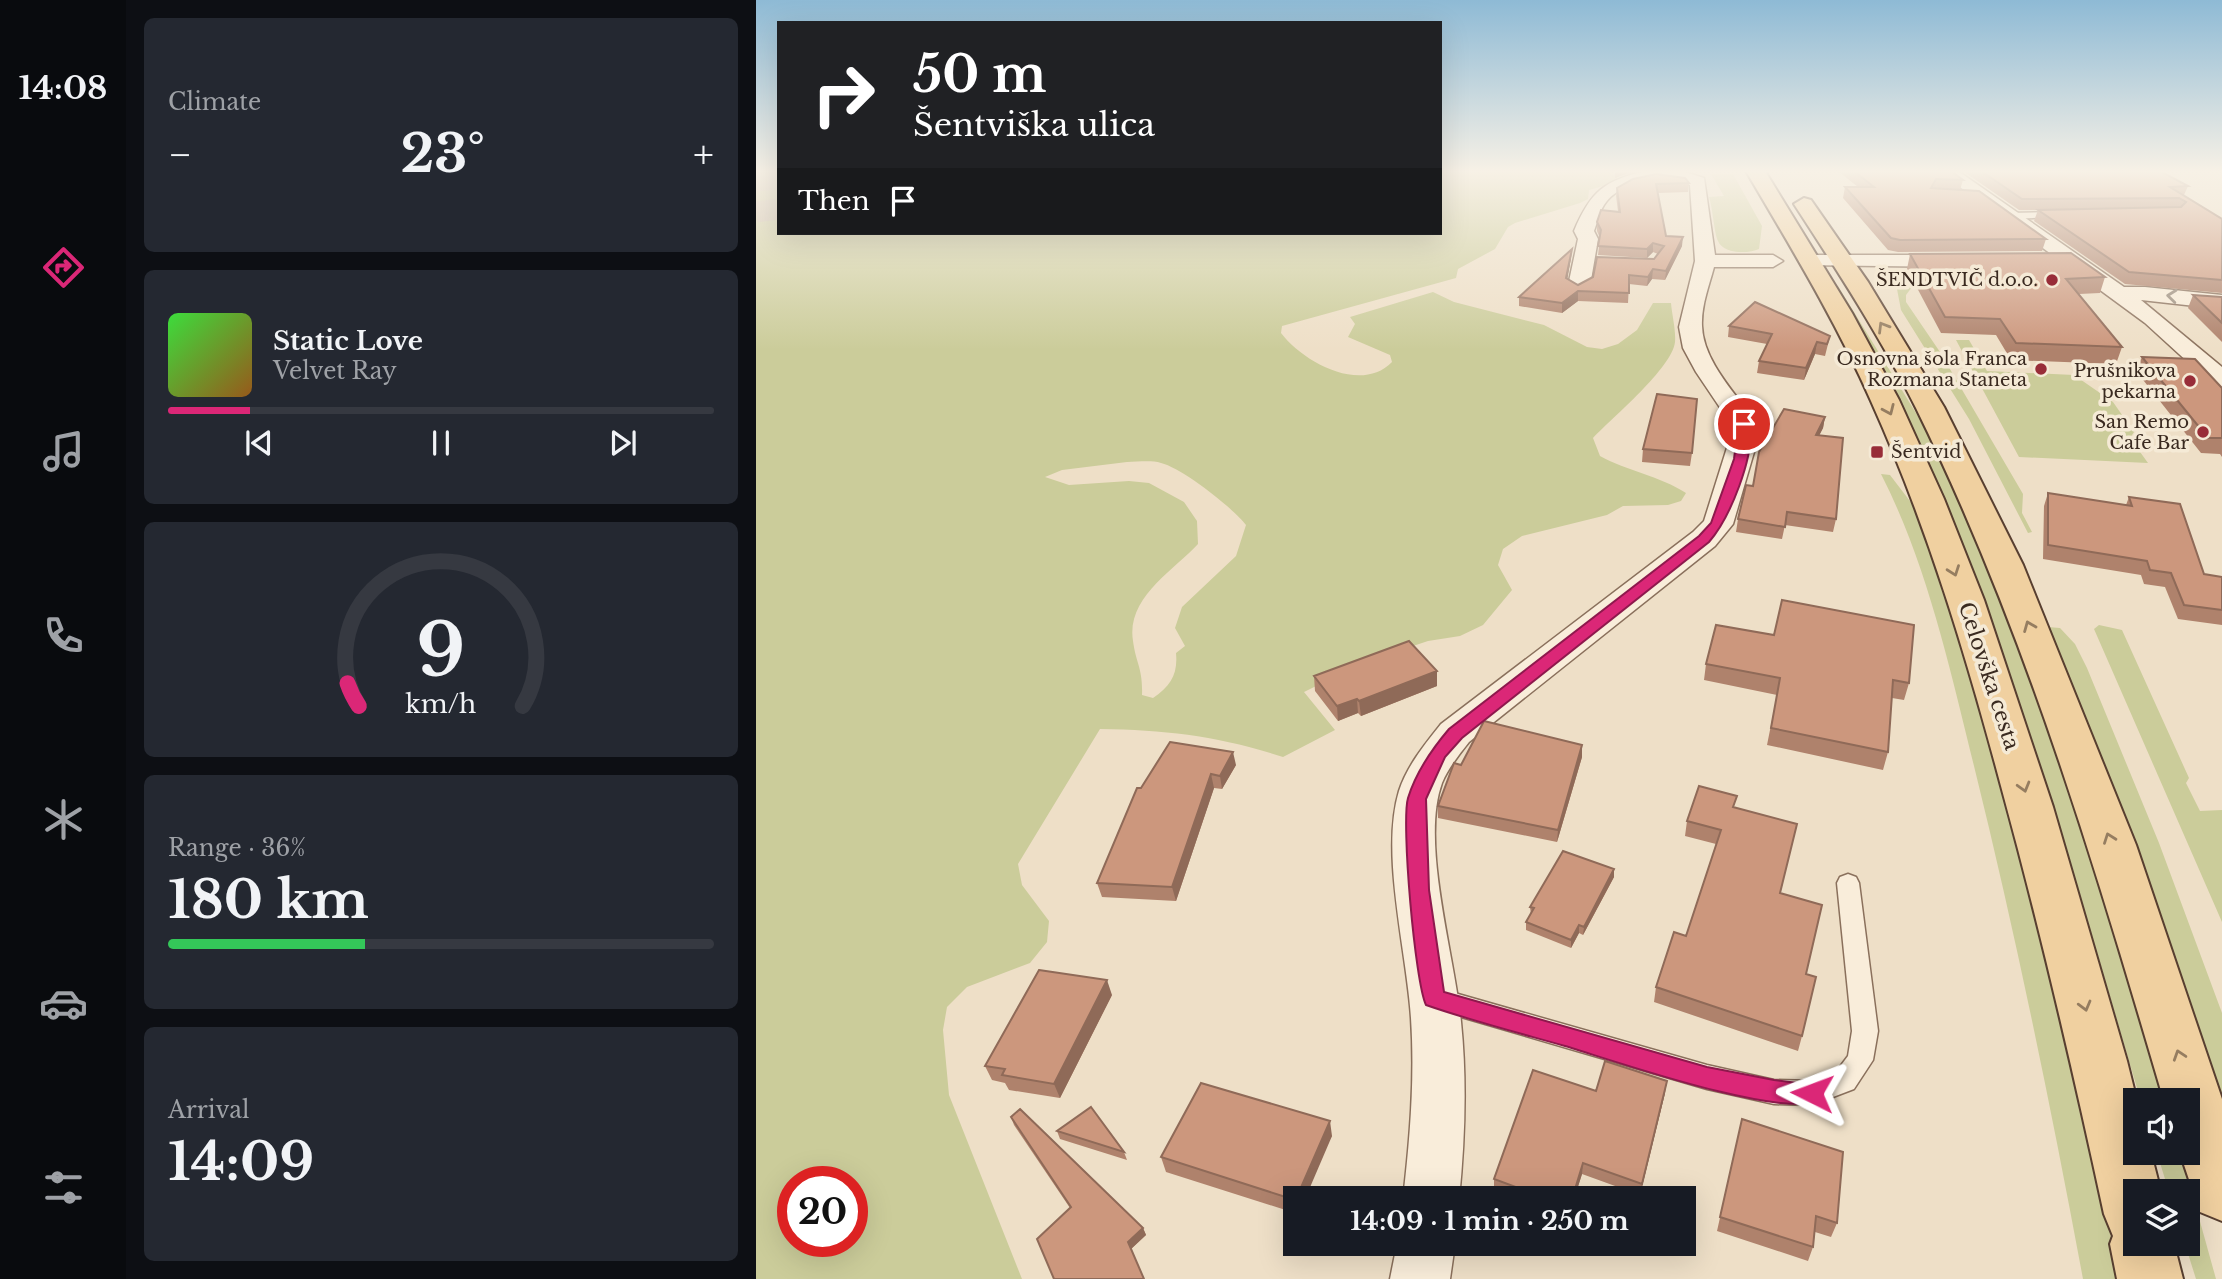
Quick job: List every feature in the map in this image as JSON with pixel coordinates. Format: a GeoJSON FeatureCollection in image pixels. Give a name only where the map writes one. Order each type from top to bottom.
{"type":"FeatureCollection","features":[{"type":"Feature","properties":{"kind":"main road","name":"Celovška cesta"},"geometry":{"type":"LineString","coordinates":[[1790,231],[1859,348],[1885,401],[1930,507],[1964,599],[2007,728],[2044,856],[2106,1085],[2127,1179]]}},
{"type":"Feature","properties":{"kind":"main road","name":"Celovška cesta"},"geometry":{"type":"LineString","coordinates":[[1803,231],[1808,261],[1930,407],[2005,565],[2112,845],[2222,1190]]}},
{"type":"Feature","properties":{"kind":"main road"},"geometry":{"type":"LineString","coordinates":[[2145,1256],[2150,1279]]}},
{"type":"Feature","properties":{"kind":"street"},"geometry":{"type":"LineString","coordinates":[[1579,286],[1589,260],[1588,239],[1584,231]]}},
{"type":"Feature","properties":{"kind":"street"},"geometry":{"type":"LineString","coordinates":[[1433,1186],[1437,1094],[1434,998],[1419,890],[1417,799],[1437,755],[1455,733],[1704,539],[1718,524],[1745,435],[1744,424],[1695,348],[1690,327],[1692,308],[1705,261],[1702,231]]}},
{"type":"Feature","properties":{"kind":"street"},"geometry":{"type":"LineString","coordinates":[[2030,231],[2153,318],[2222,380]]}},
{"type":"Feature","properties":{"kind":"street"},"geometry":{"type":"LineString","coordinates":[[2036,260],[2073,260]]}},
{"type":"Feature","properties":{"kind":"street"},"geometry":{"type":"LineString","coordinates":[[1705,261],[1978,261]]}},
{"type":"Feature","properties":{"kind":"street"},"geometry":{"type":"LineString","coordinates":[[2121,294],[2145,293],[2220,301]]}},
{"type":"Feature","properties":{"kind":"street"},"geometry":{"type":"LineString","coordinates":[[1420,1279],[1424,1256]]}},
{"type":"Feature","properties":{"kind":"lane"},"geometry":{"type":"LineString","coordinates":[[1434,998],[1707,1077],[1774,1091],[1812,1093],[1845,1081],[1860,1060],[1864,1040],[1848,883]]}},
{"type":"Feature","properties":{"kind":"green space"},"geometry":{"type":"Polygon","coordinates":[[[756,231],[777,231],[777,235],[1442,235],[1442,231],[1506,231],[1495,249],[1458,269],[1456,278],[1282,326],[1281,333],[1303,354],[1349,375],[1365,375],[1379,371],[1392,362],[1390,355],[1348,337],[1355,324],[1350,317],[1433,292],[1454,302],[1544,325],[1587,347],[1602,349],[1618,344],[1637,330],[1653,303],[1671,303],[1675,342],[1671,353],[1653,378],[1593,438],[1600,456],[1676,487],[1686,493],[1681,501],[1668,505],[1623,506],[1607,515],[1522,536],[1503,549],[1498,565],[1512,590],[1483,625],[1460,636],[1428,641],[1365,662],[1304,692],[1335,730],[1283,757],[1237,744],[1193,736],[1100,729],[1018,864],[1022,885],[1049,921],[1047,942],[1030,963],[967,987],[947,1007],[943,1030],[949,1095],[1022,1279],[756,1279],[756,231]],[[1127,462],[1062,470],[1045,477],[1069,485],[1129,481],[1149,483],[1184,502],[1197,521],[1198,544],[1154,586],[1137,611],[1133,626],[1142,695],[1153,698],[1172,679],[1176,667],[1176,653],[1185,646],[1175,628],[1182,607],[1236,556],[1246,525],[1206,489],[1181,472],[1161,463],[1127,462]]]}},
{"type":"Feature","properties":{"kind":"green space"},"geometry":{"type":"Polygon","coordinates":[[[1761,231],[1759,249],[1749,252],[1730,251],[1721,245],[1715,232],[1761,231]]]}},
{"type":"Feature","properties":{"kind":"green space"},"geometry":{"type":"Polygon","coordinates":[[[1918,279],[1906,295],[1906,302],[1940,352],[2023,494],[2022,513],[2032,532],[2028,533],[1969,419],[1901,310],[1897,289],[1907,280],[1918,279]]]}},
{"type":"Feature","properties":{"kind":"green space"},"geometry":{"type":"Polygon","coordinates":[[[1835,286],[1838,286],[1927,431],[1967,516],[2060,758],[2161,1088],[2137,1088],[2013,683],[1935,480],[1888,381],[1835,286]]]}},
{"type":"Feature","properties":{"kind":"green space"},"geometry":{"type":"Polygon","coordinates":[[[1956,340],[1969,340],[1987,371],[2074,375],[2113,402],[2134,432],[2130,438],[2148,463],[2019,457],[1956,340]]]}},
{"type":"Feature","properties":{"kind":"green space"},"geometry":{"type":"Polygon","coordinates":[[[1881,474],[1890,475],[1916,509],[1948,598],[2023,857],[2077,1079],[2120,1279],[2083,1279],[2019,958],[1956,692],[1936,617],[1912,544],[1881,474]]]}},
{"type":"Feature","properties":{"kind":"green space"},"geometry":{"type":"Polygon","coordinates":[[[2099,625],[2122,630],[2189,778],[2186,783],[2200,811],[2222,810],[2222,922],[2094,629],[2099,625]]]}},
{"type":"Feature","properties":{"kind":"green space"},"geometry":{"type":"Polygon","coordinates":[[[2048,627],[2060,628],[2075,644],[2087,668],[2159,843],[2222,1013],[2222,1100],[2132,839],[2048,627]]]}},
{"type":"Feature","properties":{"kind":"green space"},"geometry":{"type":"Polygon","coordinates":[[[2161,1165],[2184,1165],[2188,1179],[2165,1179],[2161,1165]]]}},
{"type":"Feature","properties":{"kind":"green space"},"geometry":{"type":"Polygon","coordinates":[[[2200,1221],[2216,1279],[2196,1279],[2189,1256],[2200,1256],[2200,1221]]]}},
{"type":"Feature","properties":{"kind":"building"},"geometry":{"type":"Polygon","coordinates":[[[1601,231],[1665,231],[1666,236],[1683,237],[1666,271],[1653,269],[1648,277],[1629,275],[1629,293],[1578,291],[1562,303],[1519,297],[1572,249],[1566,278],[1578,285],[1593,277],[1597,257],[1654,259],[1664,246],[1653,243],[1647,249],[1598,246],[1601,231]]]}},
{"type":"Feature","properties":{"kind":"building"},"geometry":{"type":"Polygon","coordinates":[[[1884,231],[2034,231],[2046,239],[1900,240],[1891,238],[1884,231]]]}},
{"type":"Feature","properties":{"kind":"building"},"geometry":{"type":"Polygon","coordinates":[[[2068,231],[2222,231],[2222,280],[2129,272],[2068,231]]]}},
{"type":"Feature","properties":{"kind":"building"},"geometry":{"type":"Polygon","coordinates":[[[2071,253],[2105,277],[2066,279],[2122,347],[2016,343],[2000,319],[1945,317],[1910,254],[2071,253]]]}},
{"type":"Feature","properties":{"kind":"building"},"geometry":{"type":"Polygon","coordinates":[[[2193,295],[2222,297],[2222,323],[2193,295]]]}},
{"type":"Feature","properties":{"kind":"building"},"geometry":{"type":"Polygon","coordinates":[[[1755,302],[1830,336],[1827,344],[1817,342],[1806,368],[1759,361],[1772,334],[1729,326],[1755,302]]]}},
{"type":"Feature","properties":{"kind":"building"},"geometry":{"type":"Polygon","coordinates":[[[2142,357],[2195,359],[2222,388],[2222,438],[2208,438],[2142,357]]]}},
{"type":"Feature","properties":{"kind":"building"},"geometry":{"type":"Polygon","coordinates":[[[1657,394],[1697,399],[1692,453],[1643,449],[1657,394]]]}},
{"type":"Feature","properties":{"kind":"building"},"geometry":{"type":"Polygon","coordinates":[[[1784,409],[1825,417],[1816,435],[1843,438],[1836,519],[1787,512],[1785,527],[1738,519],[1746,485],[1753,486],[1759,452],[1784,409]]]}},
{"type":"Feature","properties":{"kind":"building"},"geometry":{"type":"Polygon","coordinates":[[[2048,493],[2132,506],[2129,497],[2180,504],[2204,574],[2222,577],[2222,610],[2184,605],[2171,573],[2150,570],[2147,561],[2048,545],[2048,493]]]}},
{"type":"Feature","properties":{"kind":"building"},"geometry":{"type":"Polygon","coordinates":[[[1782,600],[1914,625],[1909,683],[1893,680],[1888,752],[1771,728],[1780,678],[1706,664],[1716,625],[1774,635],[1782,600]]]}},
{"type":"Feature","properties":{"kind":"building"},"geometry":{"type":"Polygon","coordinates":[[[1409,641],[1437,671],[1359,701],[1357,699],[1337,706],[1314,676],[1409,641]]]}},
{"type":"Feature","properties":{"kind":"building"},"geometry":{"type":"Polygon","coordinates":[[[1484,721],[1582,745],[1558,830],[1438,806],[1454,763],[1461,765],[1484,721]]]}},
{"type":"Feature","properties":{"kind":"building"},"geometry":{"type":"Polygon","coordinates":[[[1170,742],[1233,752],[1220,776],[1211,774],[1172,887],[1097,883],[1137,788],[1141,788],[1170,742]]]}},
{"type":"Feature","properties":{"kind":"building"},"geometry":{"type":"Polygon","coordinates":[[[1699,786],[1737,796],[1733,807],[1797,824],[1780,893],[1822,905],[1806,974],[1816,977],[1802,1036],[1656,987],[1674,932],[1686,936],[1721,830],[1687,821],[1699,786]]]}},
{"type":"Feature","properties":{"kind":"building"},"geometry":{"type":"Polygon","coordinates":[[[1563,851],[1614,869],[1584,927],[1579,925],[1571,940],[1526,922],[1534,908],[1530,907],[1563,851]]]}},
{"type":"Feature","properties":{"kind":"building"},"geometry":{"type":"Polygon","coordinates":[[[1039,970],[1107,980],[1054,1084],[1002,1075],[1005,1069],[985,1066],[1039,970]]]}},
{"type":"Feature","properties":{"kind":"building"},"geometry":{"type":"Polygon","coordinates":[[[1605,1061],[1667,1081],[1642,1184],[1583,1163],[1576,1186],[1513,1186],[1494,1179],[1533,1070],[1596,1091],[1605,1061]]]}},
{"type":"Feature","properties":{"kind":"building"},"geometry":{"type":"Polygon","coordinates":[[[1201,1083],[1330,1121],[1301,1186],[1283,1186],[1283,1196],[1161,1157],[1201,1083]]]}},
{"type":"Feature","properties":{"kind":"building"},"geometry":{"type":"Polygon","coordinates":[[[1091,1107],[1124,1152],[1057,1131],[1091,1107]]]}},
{"type":"Feature","properties":{"kind":"building"},"geometry":{"type":"Polygon","coordinates":[[[1020,1109],[1143,1228],[1128,1242],[1144,1279],[1054,1279],[1037,1239],[1071,1207],[1011,1117],[1020,1109]]]}},
{"type":"Feature","properties":{"kind":"building"},"geometry":{"type":"Polygon","coordinates":[[[1742,1119],[1843,1152],[1837,1223],[1816,1216],[1813,1247],[1720,1217],[1742,1119]]]}},
{"type":"Feature","properties":{"kind":"place","name":"ŠENDTVIČ d.o.o."},"geometry":{"type":"Point","coordinates":[2052,280]}},
{"type":"Feature","properties":{"kind":"place","name":"Osnovna šola Franca Rozmana Staneta"},"geometry":{"type":"Point","coordinates":[2041,369]}},
{"type":"Feature","properties":{"kind":"place","name":"Prušnikova pekarna"},"geometry":{"type":"Point","coordinates":[2190,381]}},
{"type":"Feature","properties":{"kind":"place","name":"San Remo Cafe Bar"},"geometry":{"type":"Point","coordinates":[2203,432]}},
{"type":"Feature","properties":{"kind":"place","name":"Šentvid"},"geometry":{"type":"Point","coordinates":[1877,452]}},
{"type":"Feature","properties":{"kind":"route"},"geometry":{"type":"LineString","coordinates":[[1744,424],[1741,459],[1718,524],[1704,539],[1455,733],[1437,755],[1426,774],[1417,799],[1419,890],[1434,998],[1707,1077],[1774,1091],[1812,1093]]}}]}
